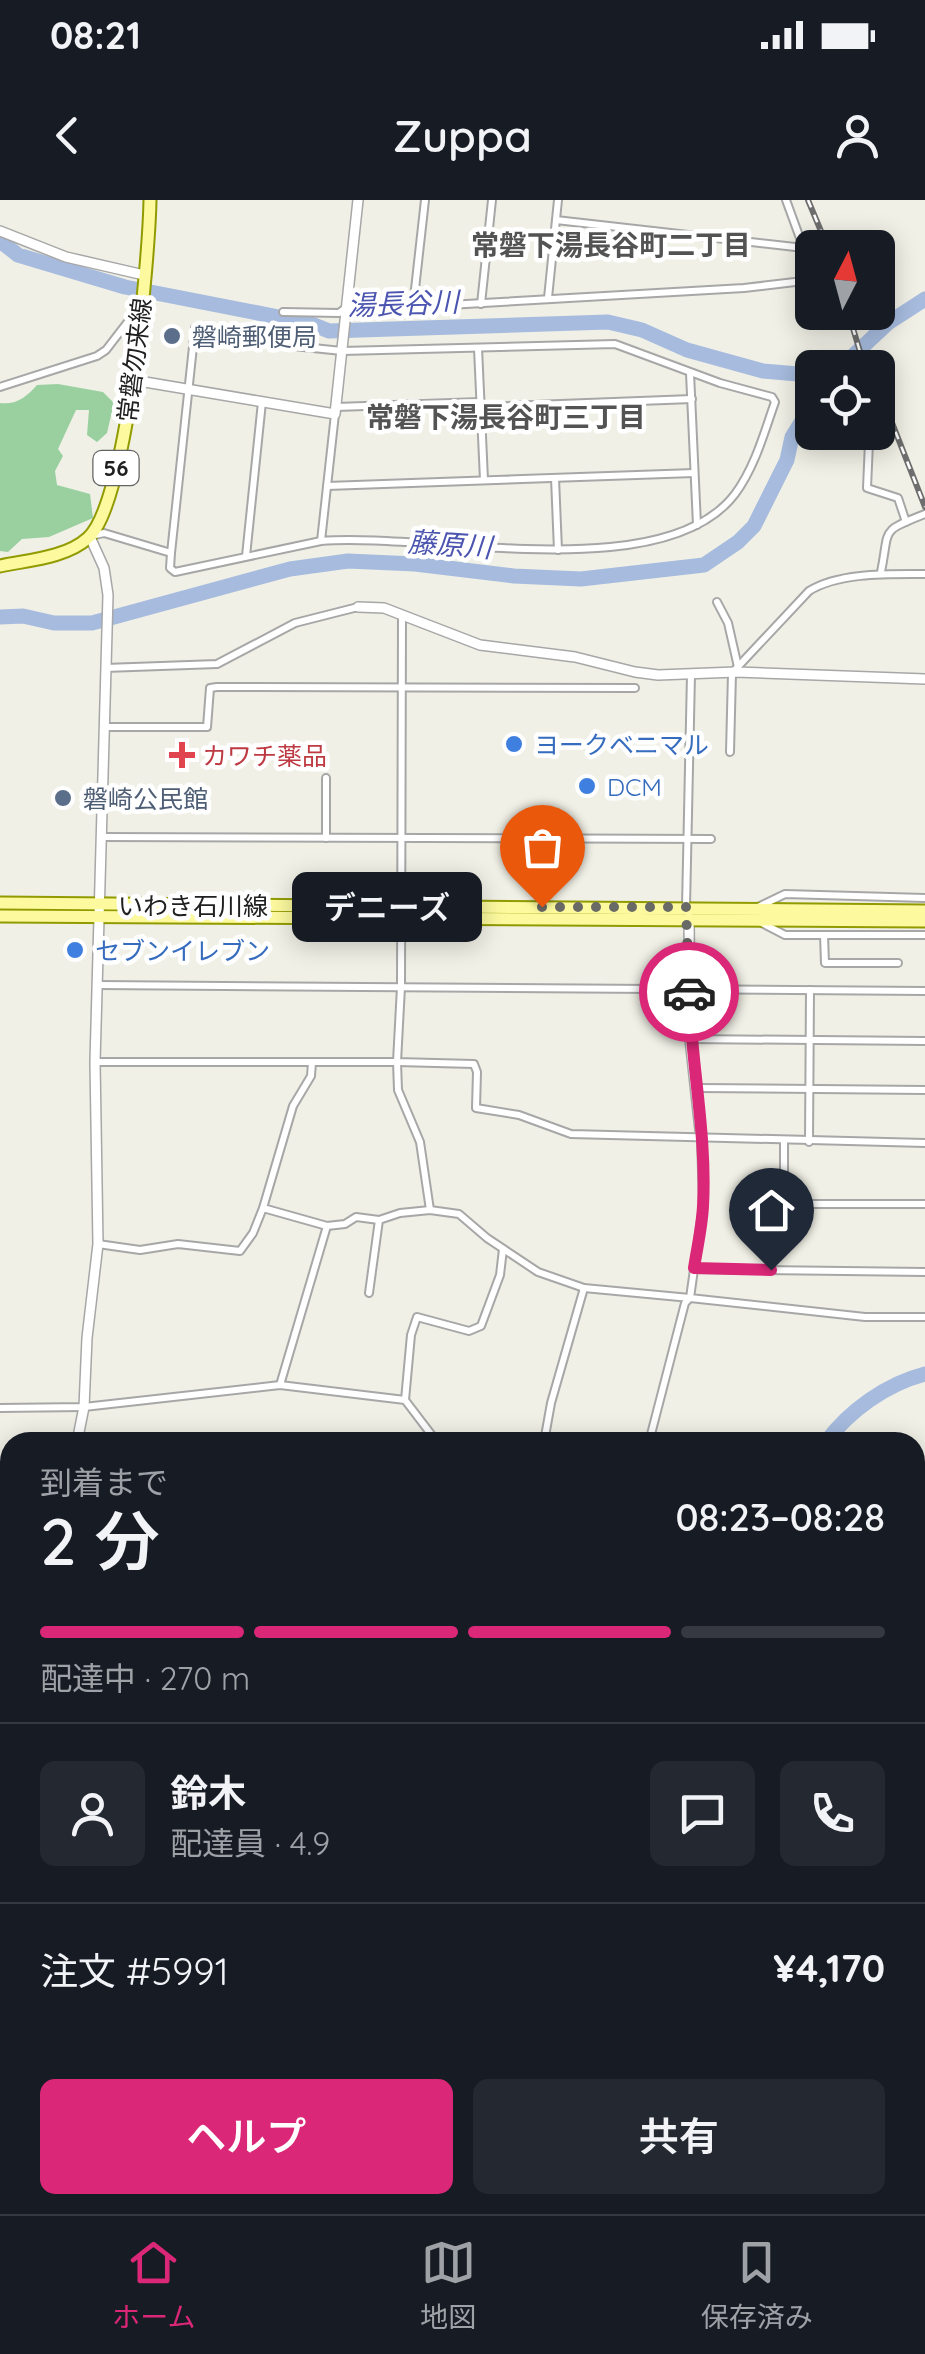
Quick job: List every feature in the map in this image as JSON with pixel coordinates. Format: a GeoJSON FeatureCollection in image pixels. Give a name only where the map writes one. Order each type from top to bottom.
{"type":"FeatureCollection","features":[{"type":"Feature","properties":{"kind":"main road","name":"常磐勿来線"},"geometry":{"type":"LineString","coordinates":[[90,537],[104,515],[126,432],[150,200]]}},
{"type":"Feature","properties":{"kind":"main road"},"geometry":{"type":"LineString","coordinates":[[0,566],[57,554],[90,537]]}},
{"type":"Feature","properties":{"kind":"main road","name":"いわき石川線"},"geometry":{"type":"LineString","coordinates":[[0,903],[399,912],[875,916],[925,921]]}},
{"type":"Feature","properties":{"kind":"main road","name":"いわき石川線"},"geometry":{"type":"LineString","coordinates":[[875,916],[925,911]]}},
{"type":"Feature","properties":{"kind":"main road","name":"いわき石川線"},"geometry":{"type":"LineString","coordinates":[[0,916],[399,912]]}},
{"type":"Feature","properties":{"kind":"street"},"geometry":{"type":"LineString","coordinates":[[321,541],[358,200]]}},
{"type":"Feature","properties":{"kind":"street"},"geometry":{"type":"LineString","coordinates":[[413,307],[425,200]]}},
{"type":"Feature","properties":{"kind":"street"},"geometry":{"type":"LineString","coordinates":[[481,304],[492,200]]}},
{"type":"Feature","properties":{"kind":"street"},"geometry":{"type":"LineString","coordinates":[[548,298],[558,200]]}},
{"type":"Feature","properties":{"kind":"street"},"geometry":{"type":"LineString","coordinates":[[786,200],[797,230]]}},
{"type":"Feature","properties":{"kind":"street"},"geometry":{"type":"LineString","coordinates":[[556,220],[795,247]]}},
{"type":"Feature","properties":{"kind":"street"},"geometry":{"type":"LineString","coordinates":[[0,387],[106,350],[142,291],[1,231]]}},
{"type":"Feature","properties":{"kind":"street"},"geometry":{"type":"LineString","coordinates":[[283,312],[339,313],[795,282]]}},
{"type":"Feature","properties":{"kind":"street"},"geometry":{"type":"LineString","coordinates":[[195,328],[284,345],[478,348],[614,344],[635,348],[776,402],[758,452],[735,494],[697,526],[656,540],[558,550],[357,538],[321,541],[174,572],[170,568],[195,328]]}},
{"type":"Feature","properties":{"kind":"street"},"geometry":{"type":"LineString","coordinates":[[478,348],[484,480]]}},
{"type":"Feature","properties":{"kind":"street"},"geometry":{"type":"LineString","coordinates":[[690,372],[697,526]]}},
{"type":"Feature","properties":{"kind":"street"},"geometry":{"type":"LineString","coordinates":[[132,380],[335,411],[692,399]]}},
{"type":"Feature","properties":{"kind":"street"},"geometry":{"type":"LineString","coordinates":[[246,556],[262,402]]}},
{"type":"Feature","properties":{"kind":"street"},"geometry":{"type":"LineString","coordinates":[[868,450],[866,488],[898,498],[906,522]]}},
{"type":"Feature","properties":{"kind":"street"},"geometry":{"type":"LineString","coordinates":[[327,486],[694,473]]}},
{"type":"Feature","properties":{"kind":"street"},"geometry":{"type":"LineString","coordinates":[[555,478],[558,550]]}},
{"type":"Feature","properties":{"kind":"street"},"geometry":{"type":"LineString","coordinates":[[881,572],[890,528],[925,514]]}},
{"type":"Feature","properties":{"kind":"street"},"geometry":{"type":"LineString","coordinates":[[79,1432],[98,1244],[95,1062],[108,595],[104,568],[90,537],[104,533],[172,553]]}},
{"type":"Feature","properties":{"kind":"street"},"geometry":{"type":"LineString","coordinates":[[735,670],[814,588],[881,572],[925,574]]}},
{"type":"Feature","properties":{"kind":"street"},"geometry":{"type":"LineString","coordinates":[[717,602],[728,623],[735,670],[730,752]]}},
{"type":"Feature","properties":{"kind":"street"},"geometry":{"type":"LineString","coordinates":[[105,668],[217,664],[295,622],[371,605],[480,645],[575,657],[635,672],[691,674],[735,670],[925,679]]}},
{"type":"Feature","properties":{"kind":"street"},"geometry":{"type":"LineString","coordinates":[[402,616],[398,1090],[420,1142],[430,1210]]}},
{"type":"Feature","properties":{"kind":"street"},"geometry":{"type":"LineString","coordinates":[[652,1432],[685,1302],[690,1298],[703,1206],[698,1088],[690,1039],[687,839],[691,674]]}},
{"type":"Feature","properties":{"kind":"street"},"geometry":{"type":"LineString","coordinates":[[103,727],[208,727],[208,694],[210,688],[217,687],[635,688]]}},
{"type":"Feature","properties":{"kind":"street"},"geometry":{"type":"LineString","coordinates":[[326,778],[326,838]]}},
{"type":"Feature","properties":{"kind":"street"},"geometry":{"type":"LineString","coordinates":[[100,837],[711,839]]}},
{"type":"Feature","properties":{"kind":"street"},"geometry":{"type":"LineString","coordinates":[[925,898],[785,894],[756,914],[784,934],[925,935]]}},
{"type":"Feature","properties":{"kind":"street"},"geometry":{"type":"LineString","coordinates":[[824,935],[825,962],[898,963]]}},
{"type":"Feature","properties":{"kind":"street"},"geometry":{"type":"LineString","coordinates":[[98,985],[925,991]]}},
{"type":"Feature","properties":{"kind":"street"},"geometry":{"type":"LineString","coordinates":[[809,1142],[810,990]]}},
{"type":"Feature","properties":{"kind":"street"},"geometry":{"type":"LineString","coordinates":[[690,1039],[925,1040]]}},
{"type":"Feature","properties":{"kind":"street"},"geometry":{"type":"LineString","coordinates":[[95,1062],[312,1062],[475,1068],[476,1108],[519,1115],[571,1134],[925,1143]]}},
{"type":"Feature","properties":{"kind":"street"},"geometry":{"type":"LineString","coordinates":[[98,1244],[140,1250],[178,1244],[240,1251],[253,1233],[293,1106],[311,1076],[312,1062]]}},
{"type":"Feature","properties":{"kind":"street"},"geometry":{"type":"LineString","coordinates":[[698,1088],[925,1090]]}},
{"type":"Feature","properties":{"kind":"street"},"geometry":{"type":"LineString","coordinates":[[784,1141],[784,1204],[925,1204]]}},
{"type":"Feature","properties":{"kind":"street"},"geometry":{"type":"LineString","coordinates":[[262,1208],[327,1226],[345,1224],[356,1217],[380,1220],[430,1210],[459,1214],[538,1272],[584,1288],[865,1316],[925,1317]]}},
{"type":"Feature","properties":{"kind":"street"},"geometry":{"type":"LineString","coordinates":[[369,1292],[380,1220]]}},
{"type":"Feature","properties":{"kind":"street"},"geometry":{"type":"LineString","coordinates":[[280,1386],[327,1226]]}},
{"type":"Feature","properties":{"kind":"street"},"geometry":{"type":"LineString","coordinates":[[429,1432],[405,1400],[416,1317],[474,1330],[481,1326],[500,1275],[504,1248]]}},
{"type":"Feature","properties":{"kind":"street"},"geometry":{"type":"LineString","coordinates":[[694,1268],[925,1272]]}},
{"type":"Feature","properties":{"kind":"street"},"geometry":{"type":"LineString","coordinates":[[546,1432],[584,1288]]}},
{"type":"Feature","properties":{"kind":"street"},"geometry":{"type":"LineString","coordinates":[[0,1408],[84,1408],[280,1386],[405,1400]]}},
{"type":"Feature","properties":{"kind":"green space"},"geometry":{"type":"Polygon","coordinates":[[[58,384],[103,392],[114,403],[107,433],[97,442],[87,435],[89,410],[76,410],[58,449],[63,456],[55,471],[57,485],[90,494],[93,518],[49,537],[22,539],[8,552],[0,551],[0,403],[21,399],[37,385],[58,384]]]}},
{"type":"Feature","properties":{"kind":"waterway","name":"湯長谷川"},"geometry":{"type":"LineString","coordinates":[[0,241],[18,255],[125,287],[309,323],[329,331],[608,322],[642,330],[687,350],[763,371],[795,374]]}},
{"type":"Feature","properties":{"kind":"waterway","name":"藤原川"},"geometry":{"type":"LineString","coordinates":[[859,350],[888,323],[925,299]]}},
{"type":"Feature","properties":{"kind":"waterway","name":"藤原川"},"geometry":{"type":"LineString","coordinates":[[0,617],[92,623],[290,569],[348,561],[581,579],[704,565],[754,526],[787,460],[795,432]]}},
{"type":"Feature","properties":{"kind":"waterway"},"geometry":{"type":"LineString","coordinates":[[835,1432],[869,1400],[896,1384],[925,1374]]}},
{"type":"Feature","properties":{"kind":"railway"},"geometry":{"type":"LineString","coordinates":[[808,200],[820,230]]}},
{"type":"Feature","properties":{"kind":"railway"},"geometry":{"type":"LineString","coordinates":[[853,330],[860,350]]}},
{"type":"Feature","properties":{"kind":"railway"},"geometry":{"type":"LineString","coordinates":[[895,430],[925,507]]}},
{"type":"Feature","properties":{"kind":"way so far"},"geometry":{"type":"LineString","coordinates":[[542,907],[686,907],[689,992]]}},
{"type":"Feature","properties":{"kind":"place","name":"磐崎郵便局"},"geometry":{"type":"Point","coordinates":[172,336]}},
{"type":"Feature","properties":{"kind":"place","name":"ヨークベニマル"},"geometry":{"type":"Point","coordinates":[514,744]}},
{"type":"Feature","properties":{"kind":"place","name":"カワチ薬品"},"geometry":{"type":"Point","coordinates":[182,755]}},
{"type":"Feature","properties":{"kind":"place","name":"DCM"},"geometry":{"type":"Point","coordinates":[587,786]}},
{"type":"Feature","properties":{"kind":"place","name":"磐崎公民館"},"geometry":{"type":"Point","coordinates":[63,798]}},
{"type":"Feature","properties":{"kind":"place","name":"デニーズ"},"geometry":{"type":"Point","coordinates":[542,907]}},
{"type":"Feature","properties":{"kind":"place","name":"セブンイレブン"},"geometry":{"type":"Point","coordinates":[75,950]}},
{"type":"Feature","properties":{"kind":"district","name":"常磐下湯長谷町二丁目"},"geometry":{"type":"Point","coordinates":[611,244]}},
{"type":"Feature","properties":{"kind":"district","name":"常磐下湯長谷町三丁目"},"geometry":{"type":"Point","coordinates":[506,416]}},
{"type":"Feature","properties":{"kind":"route"},"geometry":{"type":"LineString","coordinates":[[689,992],[703,1206],[694,1268],[771,1270]]}}]}
